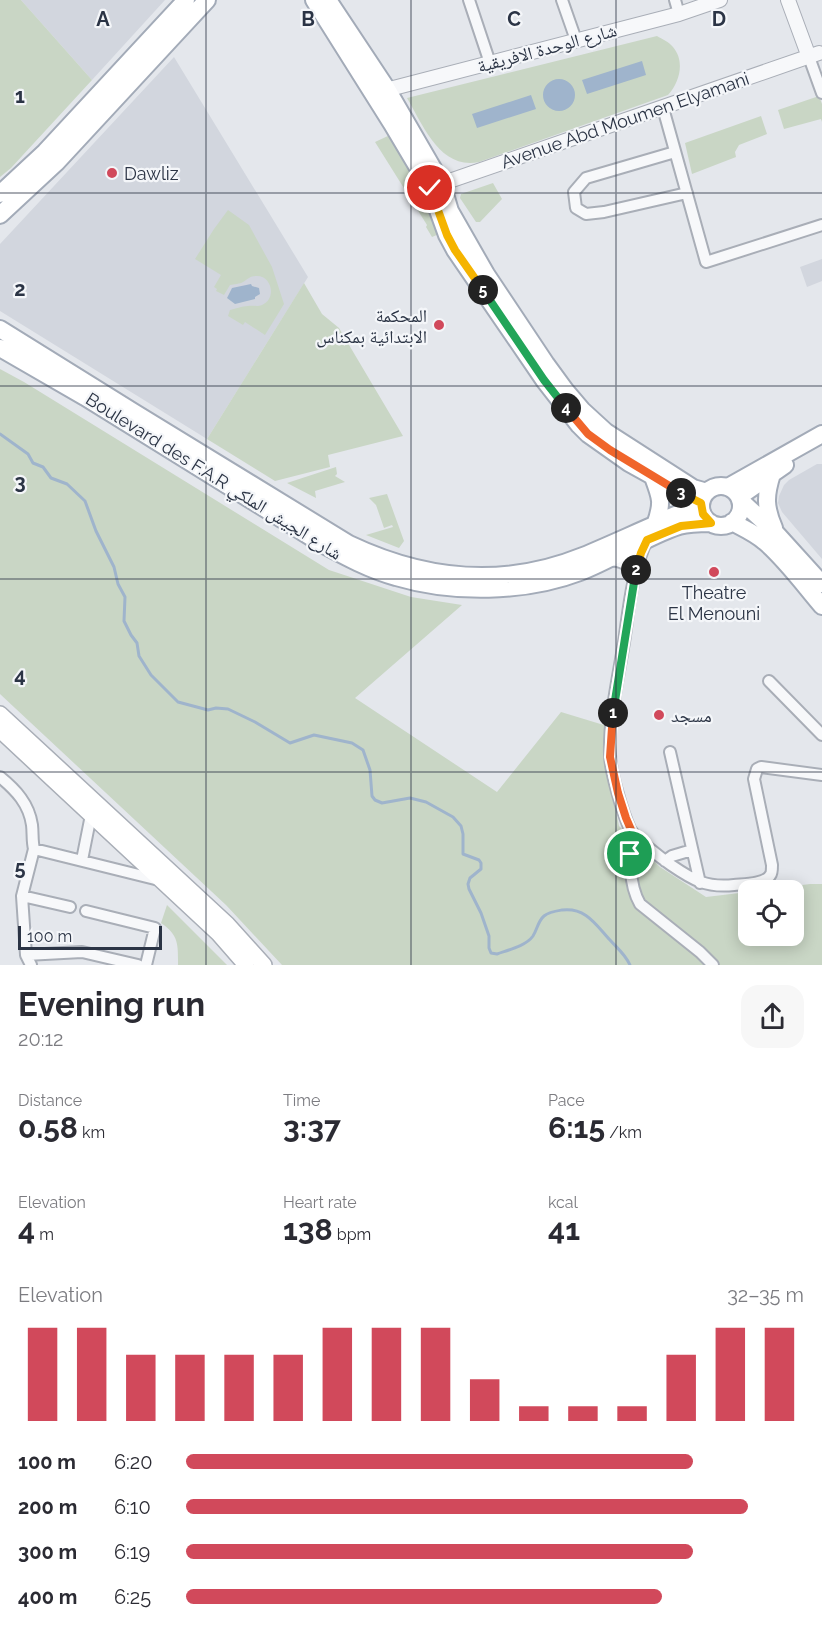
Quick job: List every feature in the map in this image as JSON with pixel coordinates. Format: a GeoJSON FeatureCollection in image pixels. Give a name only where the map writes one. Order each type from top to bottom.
{"type":"FeatureCollection","features":[{"type":"Feature","properties":{"kind":"main road"},"geometry":{"type":"LineString","coordinates":[[0,194],[45,152],[186,0]]}},
{"type":"Feature","properties":{"kind":"main road"},"geometry":{"type":"LineString","coordinates":[[0,215],[56,163],[207,0]]}},
{"type":"Feature","properties":{"kind":"main road"},"geometry":{"type":"LineString","coordinates":[[314,0],[380,92]]}},
{"type":"Feature","properties":{"kind":"main road"},"geometry":{"type":"LineString","coordinates":[[328,0],[486,274],[546,364],[582,410],[606,432],[693,488],[703,501],[703,514],[711,523],[721,525],[737,518],[740,512],[736,495]]}},
{"type":"Feature","properties":{"kind":"main road"},"geometry":{"type":"LineString","coordinates":[[436,186],[447,235],[455,250],[544,380],[579,424],[588,434],[629,463],[703,501]]}},
{"type":"Feature","properties":{"kind":"main road","name":"Boulevard des F.A.R شارع الجيش الملكي"},"geometry":{"type":"LineString","coordinates":[[0,329],[327,531],[370,554],[421,570],[468,576],[496,576],[553,567],[655,525],[703,501]]}},
{"type":"Feature","properties":{"kind":"main road","name":"Boulevard des F.A.R شارع الجيش الملكي"},"geometry":{"type":"LineString","coordinates":[[1,349],[84,397],[321,544],[352,560],[397,578],[472,589],[503,588],[554,580],[579,572],[681,526],[711,523]]}},
{"type":"Feature","properties":{"kind":"main road"},"geometry":{"type":"LineString","coordinates":[[736,495],[822,434]]}},
{"type":"Feature","properties":{"kind":"main road"},"geometry":{"type":"LineString","coordinates":[[736,495],[822,443]]}},
{"type":"Feature","properties":{"kind":"main road"},"geometry":{"type":"LineString","coordinates":[[772,474],[766,506],[775,532]]}},
{"type":"Feature","properties":{"kind":"main road"},"geometry":{"type":"LineString","coordinates":[[653,477],[661,501],[655,525]]}},
{"type":"Feature","properties":{"kind":"main road"},"geometry":{"type":"LineString","coordinates":[[703,501],[717,486],[736,495],[775,532],[822,584]]}},
{"type":"Feature","properties":{"kind":"main road"},"geometry":{"type":"LineString","coordinates":[[732,522],[766,542],[822,606]]}},
{"type":"Feature","properties":{"kind":"main road"},"geometry":{"type":"LineString","coordinates":[[0,714],[227,924],[264,965]]}},
{"type":"Feature","properties":{"kind":"main road"},"geometry":{"type":"LineString","coordinates":[[0,730],[219,934],[246,965]]}},
{"type":"Feature","properties":{"kind":"street"},"geometry":{"type":"LineString","coordinates":[[469,0],[490,63]]}},
{"type":"Feature","properties":{"kind":"street"},"geometry":{"type":"LineString","coordinates":[[562,0],[576,40]]}},
{"type":"Feature","properties":{"kind":"street"},"geometry":{"type":"LineString","coordinates":[[675,0],[680,14]]}},
{"type":"Feature","properties":{"kind":"street","name":"شارع الوحدة الافريقية"},"geometry":{"type":"LineString","coordinates":[[380,92],[680,14],[720,0]]}},
{"type":"Feature","properties":{"kind":"street"},"geometry":{"type":"LineString","coordinates":[[788,0],[814,54],[822,93]]}},
{"type":"Feature","properties":{"kind":"street","name":"Avenue Abd Moumen Elyamani"},"geometry":{"type":"LineString","coordinates":[[436,186],[814,54]]}},
{"type":"Feature","properties":{"kind":"street"},"geometry":{"type":"LineString","coordinates":[[663,108],[706,262],[822,225]]}},
{"type":"Feature","properties":{"kind":"street"},"geometry":{"type":"LineString","coordinates":[[675,152],[586,178],[574,192],[576,208],[586,214],[604,212],[687,193]]}},
{"type":"Feature","properties":{"kind":"street"},"geometry":{"type":"LineString","coordinates":[[647,540],[635,575],[613,708],[610,757],[618,793],[632,832],[665,861],[700,883],[719,886],[757,882],[767,879],[772,873],[771,856],[754,779],[757,769],[761,766],[822,775]]}},
{"type":"Feature","properties":{"kind":"street"},"geometry":{"type":"LineString","coordinates":[[606,560],[620,561],[635,575]]}},
{"type":"Feature","properties":{"kind":"street"},"geometry":{"type":"LineString","coordinates":[[769,681],[822,735]]}},
{"type":"Feature","properties":{"kind":"street"},"geometry":{"type":"LineString","coordinates":[[670,752],[700,883]]}},
{"type":"Feature","properties":{"kind":"street"},"geometry":{"type":"LineString","coordinates":[[0,777],[14,788],[29,812],[34,849],[22,896],[28,960],[82,952],[138,965]]}},
{"type":"Feature","properties":{"kind":"street"},"geometry":{"type":"LineString","coordinates":[[82,860],[92,815]]}},
{"type":"Feature","properties":{"kind":"street"},"geometry":{"type":"LineString","coordinates":[[632,832],[630,854],[632,880],[635,895],[640,904],[713,965]]}},
{"type":"Feature","properties":{"kind":"street"},"geometry":{"type":"LineString","coordinates":[[34,849],[160,880]]}},
{"type":"Feature","properties":{"kind":"street"},"geometry":{"type":"LineString","coordinates":[[665,861],[672,856],[692,850]]}},
{"type":"Feature","properties":{"kind":"street"},"geometry":{"type":"LineString","coordinates":[[22,896],[70,907]]}},
{"type":"Feature","properties":{"kind":"street"},"geometry":{"type":"LineString","coordinates":[[86,911],[155,928],[146,965]]}},
{"type":"Feature","properties":{"kind":"shaded area"},"geometry":{"type":"Polygon","coordinates":[[[21,0],[165,0],[92,80],[21,0]]]}},
{"type":"Feature","properties":{"kind":"shaded area"},"geometry":{"type":"Polygon","coordinates":[[[174,57],[308,277],[207,439],[0,311],[0,244],[174,57]]]}},
{"type":"Feature","properties":{"kind":"shaded area"},"geometry":{"type":"Polygon","coordinates":[[[822,259],[822,281],[807,287],[800,267],[822,259]]]}},
{"type":"Feature","properties":{"kind":"shaded area"},"geometry":{"type":"Polygon","coordinates":[[[817,464],[822,464],[822,559],[782,512],[778,503],[784,485],[789,480],[817,464]]]}},
{"type":"Feature","properties":{"kind":"green space"},"geometry":{"type":"Polygon","coordinates":[[[0,0],[21,0],[92,80],[0,177],[0,0]]]}},
{"type":"Feature","properties":{"kind":"green space"},"geometry":{"type":"Polygon","coordinates":[[[657,36],[671,45],[679,59],[678,78],[668,95],[479,162],[465,163],[443,152],[434,143],[407,98],[657,36]]]}},
{"type":"Feature","properties":{"kind":"green space"},"geometry":{"type":"Polygon","coordinates":[[[819,96],[822,104],[822,122],[821,119],[784,129],[778,110],[819,96]]]}},
{"type":"Feature","properties":{"kind":"green space"},"geometry":{"type":"Polygon","coordinates":[[[761,116],[767,134],[739,145],[735,152],[736,157],[692,174],[685,143],[761,116]]]}},
{"type":"Feature","properties":{"kind":"green space"},"geometry":{"type":"Polygon","coordinates":[[[390,135],[418,178],[439,234],[432,237],[427,225],[375,142],[390,135]]]}},
{"type":"Feature","properties":{"kind":"green space"},"geometry":{"type":"Polygon","coordinates":[[[493,183],[502,199],[480,222],[476,222],[460,198],[461,194],[493,183]]]}},
{"type":"Feature","properties":{"kind":"green space"},"geometry":{"type":"Polygon","coordinates":[[[228,210],[249,225],[272,267],[284,304],[265,335],[245,322],[243,325],[228,316],[230,310],[246,306],[260,306],[267,302],[271,288],[266,279],[256,276],[242,283],[230,285],[224,295],[216,291],[214,287],[221,275],[195,259],[228,210]]]}},
{"type":"Feature","properties":{"kind":"green space"},"geometry":{"type":"Polygon","coordinates":[[[304,283],[322,314],[339,328],[403,436],[328,455],[330,467],[275,481],[207,439],[304,283]]]}},
{"type":"Feature","properties":{"kind":"green space"},"geometry":{"type":"Polygon","coordinates":[[[0,369],[329,570],[411,597],[462,605],[355,698],[497,792],[561,712],[607,726],[606,762],[619,826],[660,867],[706,897],[738,893],[738,946],[804,946],[804,885],[822,884],[822,965],[282,965],[226,905],[0,694],[0,369]]]}},
{"type":"Feature","properties":{"kind":"green space"},"geometry":{"type":"Polygon","coordinates":[[[336,467],[335,476],[345,482],[315,491],[316,498],[287,483],[336,467]]]}},
{"type":"Feature","properties":{"kind":"green space"},"geometry":{"type":"Polygon","coordinates":[[[387,494],[404,541],[399,548],[366,535],[393,527],[392,525],[384,528],[376,505],[369,498],[387,494]]]}},
{"type":"Feature","properties":{"kind":"green space"},"geometry":{"type":"Polygon","coordinates":[[[167,905],[227,965],[178,965],[174,936],[161,923],[167,905]]]}},
{"type":"Feature","properties":{"kind":"water"},"geometry":{"type":"Polygon","coordinates":[[[642,61],[646,75],[587,94],[582,80],[642,61]]]}},
{"type":"Feature","properties":{"kind":"water"},"geometry":{"type":"Polygon","coordinates":[[[559,79],[570,84],[575,95],[570,106],[559,111],[548,106],[543,95],[548,84],[559,79]]]}},
{"type":"Feature","properties":{"kind":"water"},"geometry":{"type":"Polygon","coordinates":[[[531,95],[536,109],[477,128],[472,114],[531,95]]]}},
{"type":"Feature","properties":{"kind":"water"},"geometry":{"type":"Polygon","coordinates":[[[251,284],[259,288],[260,294],[255,299],[235,304],[227,298],[232,288],[251,284]]]}},
{"type":"Feature","properties":{"kind":"waterway"},"geometry":{"type":"LineString","coordinates":[[0,434],[28,454],[33,463],[43,467],[51,478],[67,484],[85,501],[125,597],[124,621],[137,643],[139,656],[151,675],[178,702],[208,710],[228,709],[290,743],[314,735],[352,743],[363,750],[370,770],[372,796],[375,800],[382,803],[410,798],[426,802],[453,817],[461,826],[463,854],[481,863],[481,869],[470,878],[468,884],[489,936],[491,953],[497,954],[521,945],[533,936],[544,916],[555,911],[570,910],[578,911],[590,918],[630,965]]}},
{"type":"Feature","properties":{"kind":"place","name":"Dawliz"},"geometry":{"type":"Point","coordinates":[112,173]}},
{"type":"Feature","properties":{"kind":"place","name":"المحكمة الابتدائية بمكناس"},"geometry":{"type":"Point","coordinates":[439,325]}},
{"type":"Feature","properties":{"kind":"place","name":"Theatre El Menouni"},"geometry":{"type":"Point","coordinates":[714,572]}},
{"type":"Feature","properties":{"kind":"place","name":"مسجد"},"geometry":{"type":"Point","coordinates":[659,715]}},
{"type":"Feature","properties":{"kind":"route"},"geometry":{"type":"LineString","coordinates":[[430,188],[447,235],[455,250],[544,380],[579,424],[588,434],[629,463],[701,503],[703,514],[711,523],[681,526],[647,540],[635,575],[613,708],[610,757],[618,793],[632,832],[630,854]]}}]}
